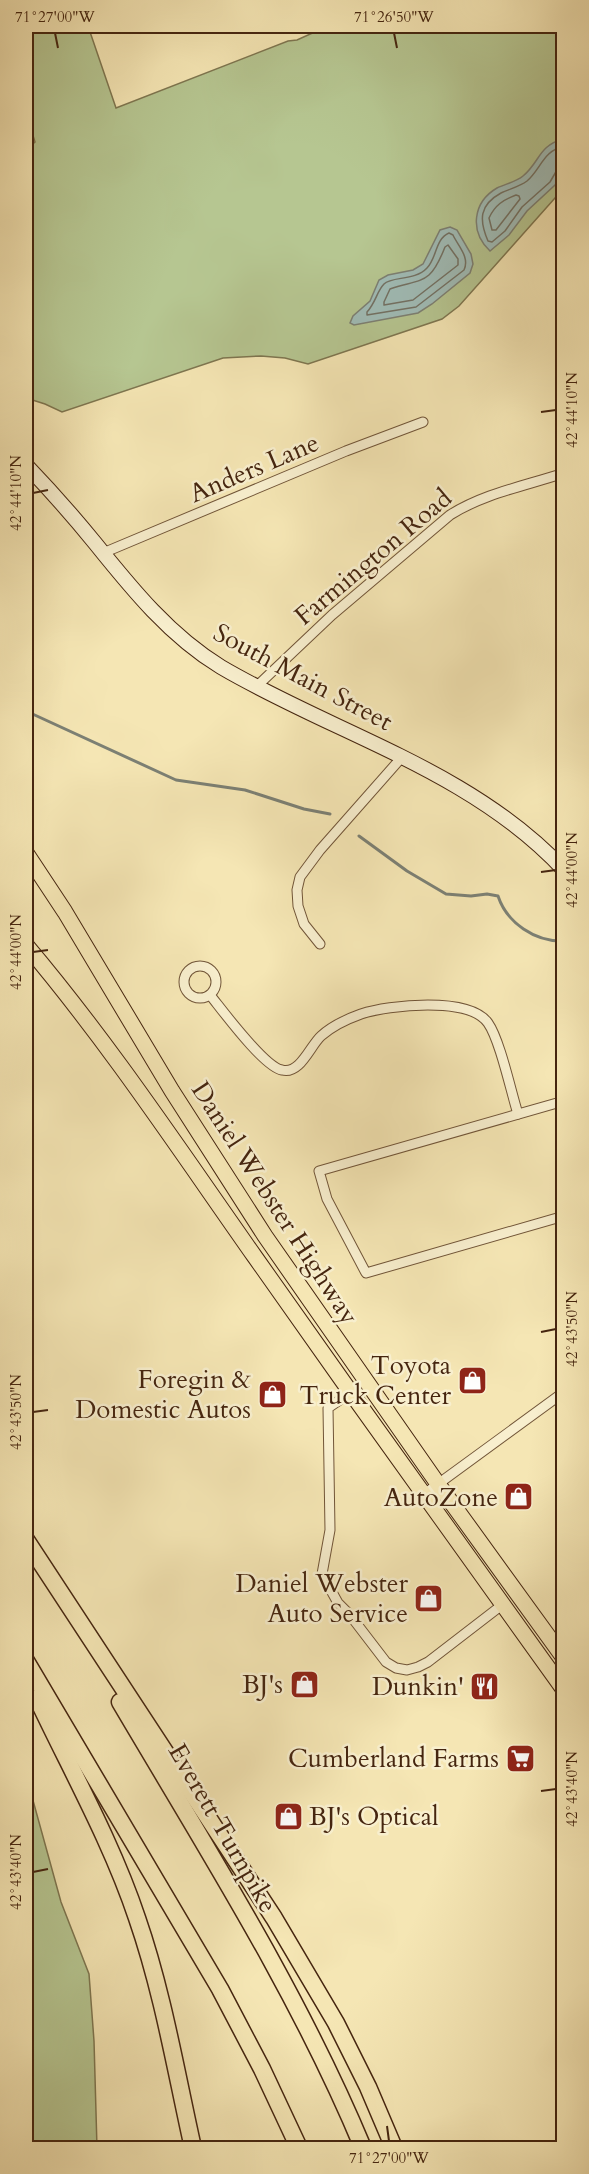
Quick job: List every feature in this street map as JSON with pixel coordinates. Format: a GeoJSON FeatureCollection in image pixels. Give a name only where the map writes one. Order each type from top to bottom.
{"type":"FeatureCollection","features":[{"type":"Feature","properties":{"kind":"highway","name":"Everett Turnpike"},"geometry":{"type":"LineString","coordinates":[[26,1540],[274,1966],[317,2046],[363,2148]]}},
{"type":"Feature","properties":{"kind":"highway"},"geometry":{"type":"LineString","coordinates":[[26,1540],[274,1918],[336,2023],[368,2087],[394,2148]]}},
{"type":"Feature","properties":{"kind":"highway"},"geometry":{"type":"LineString","coordinates":[[27,1663],[31,1687],[118,1867],[137,1918],[157,1986],[192,2148]]}},
{"type":"Feature","properties":{"kind":"highway"},"geometry":{"type":"LineString","coordinates":[[27,1663],[220,1989],[262,2069],[299,2148]]}},
{"type":"Feature","properties":{"kind":"main road","name":"Daniel Webster Highway"},"geometry":{"type":"LineString","coordinates":[[26,853],[56,897],[166,1081],[265,1236],[438,1484],[564,1658]]}},
{"type":"Feature","properties":{"kind":"main road","name":"Daniel Webster Highway"},"geometry":{"type":"LineString","coordinates":[[26,945],[72,1002],[142,1097],[350,1393],[564,1690]]}},
{"type":"Feature","properties":{"kind":"street","name":"Anders Lane"},"geometry":{"type":"LineString","coordinates":[[103,553],[346,451],[423,422]]}},
{"type":"Feature","properties":{"kind":"street","name":"South Main Street"},"geometry":{"type":"LineString","coordinates":[[26,465],[149,607],[184,640],[221,667],[402,757],[478,801],[522,831],[564,870]]}},
{"type":"Feature","properties":{"kind":"street","name":"Farmington Road"},"geometry":{"type":"LineString","coordinates":[[257,686],[332,615],[450,515],[492,494],[564,474]]}},
{"type":"Feature","properties":{"kind":"street"},"geometry":{"type":"LineString","coordinates":[[320,944],[304,924],[298,906],[297,890],[300,877],[320,850],[402,757]]}},
{"type":"Feature","properties":{"kind":"street"},"geometry":{"type":"LineString","coordinates":[[210,995],[267,1062],[279,1070],[286,1071],[297,1066],[325,1032],[362,1014],[426,1005],[473,1011],[488,1024],[495,1038],[518,1114]]}},
{"type":"Feature","properties":{"kind":"street"},"geometry":{"type":"LineString","coordinates":[[564,1101],[319,1171],[327,1199],[366,1273],[564,1216]]}},
{"type":"Feature","properties":{"kind":"street"},"geometry":{"type":"LineString","coordinates":[[423,1495],[564,1392]]}},
{"type":"Feature","properties":{"kind":"street"},"geometry":{"type":"LineString","coordinates":[[350,1393],[328,1408],[330,1530],[322,1574],[338,1603],[386,1662],[396,1668],[407,1670],[428,1662],[502,1605]]}},
{"type":"Feature","properties":{"kind":"green space"},"geometry":{"type":"Polygon","coordinates":[[[26,26],[88,26],[116,108],[288,41],[297,40],[328,26],[563,26],[563,189],[459,306],[442,319],[308,364],[285,358],[261,356],[223,358],[62,412],[26,398],[26,150],[35,142],[26,113],[26,26]]]}},
{"type":"Feature","properties":{"kind":"green space"},"geometry":{"type":"Polygon","coordinates":[[[26,1775],[61,1902],[89,1974],[94,2041],[97,2148],[26,2148],[26,1775]]]}},
{"type":"Feature","properties":{"kind":"water"},"geometry":{"type":"Polygon","coordinates":[[[563,139],[563,170],[555,185],[527,211],[509,235],[490,251],[483,243],[477,226],[477,217],[483,201],[497,188],[523,176],[544,150],[563,139]]]}},
{"type":"Feature","properties":{"kind":"water"},"geometry":{"type":"Polygon","coordinates":[[[450,227],[457,230],[471,254],[473,264],[470,273],[418,313],[354,325],[350,323],[353,316],[370,301],[379,280],[388,275],[413,270],[423,264],[440,230],[450,227]]]}},
{"type":"Feature","properties":{"kind":"waterway"},"geometry":{"type":"LineString","coordinates":[[26,711],[176,780],[245,790],[304,809],[330,814]]}},
{"type":"Feature","properties":{"kind":"waterway"},"geometry":{"type":"LineString","coordinates":[[359,836],[407,871],[446,894],[498,896],[508,915],[524,929],[543,938],[564,941]]}},
{"type":"Feature","properties":{"kind":"place","name":"Toyota Truck Center"},"geometry":{"type":"Point","coordinates":[472,1380]}},
{"type":"Feature","properties":{"kind":"place","name":"Foregin & Domestic Autos"},"geometry":{"type":"Point","coordinates":[272,1394]}},
{"type":"Feature","properties":{"kind":"place","name":"AutoZone"},"geometry":{"type":"Point","coordinates":[519,1497]}},
{"type":"Feature","properties":{"kind":"place","name":"Daniel Webster Auto Service"},"geometry":{"type":"Point","coordinates":[429,1598]}},
{"type":"Feature","properties":{"kind":"place","name":"BJ's"},"geometry":{"type":"Point","coordinates":[304,1684]}},
{"type":"Feature","properties":{"kind":"place","name":"Dunkin'"},"geometry":{"type":"Point","coordinates":[485,1686]}},
{"type":"Feature","properties":{"kind":"place","name":"Cumberland Farms"},"geometry":{"type":"Point","coordinates":[520,1758]}},
{"type":"Feature","properties":{"kind":"place","name":"BJ's Optical"},"geometry":{"type":"Point","coordinates":[288,1816]}}]}
